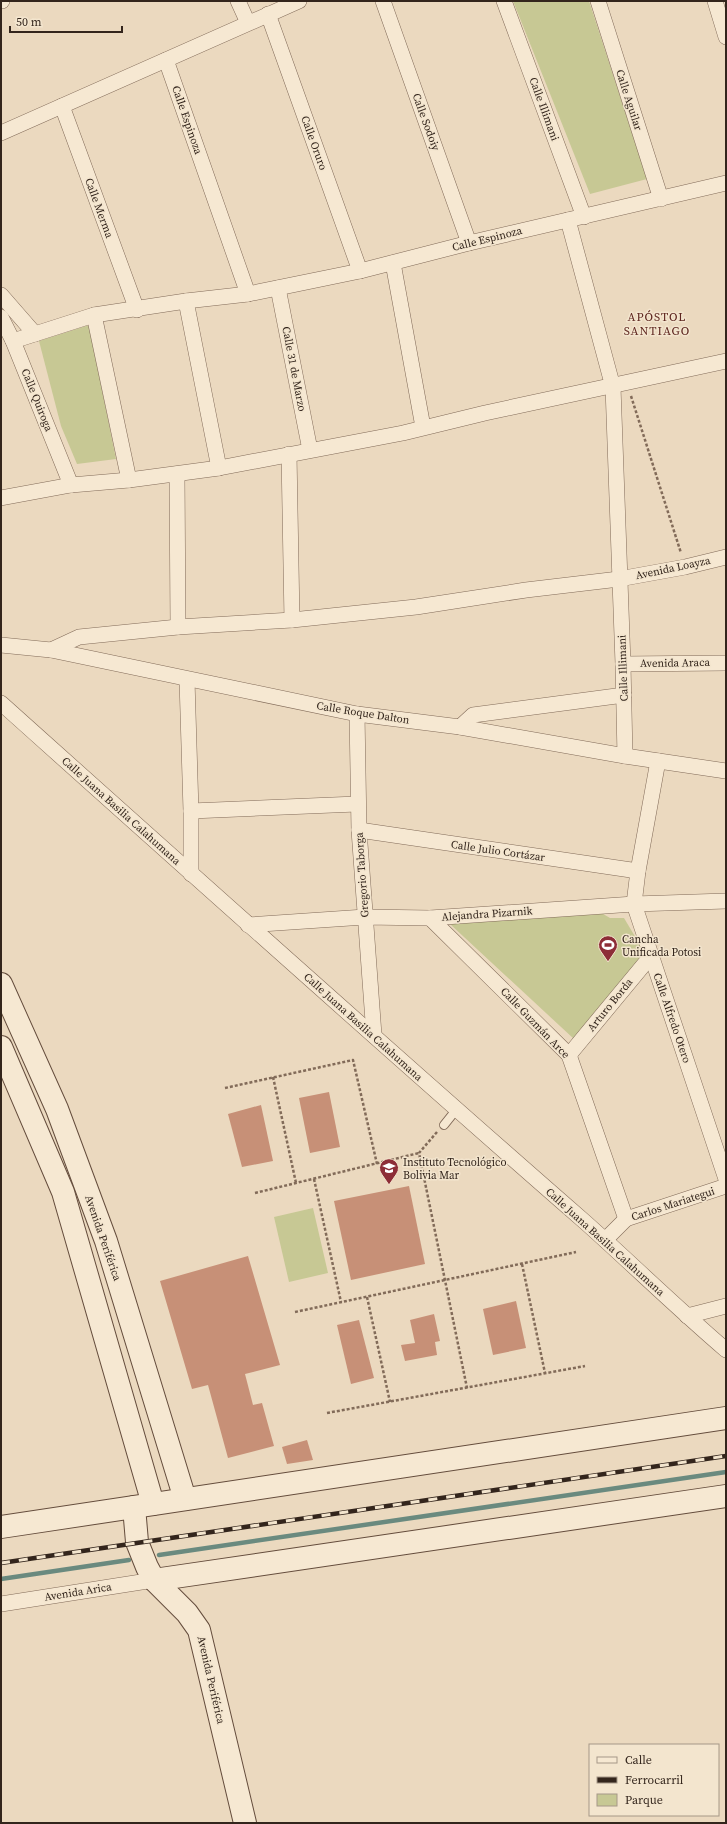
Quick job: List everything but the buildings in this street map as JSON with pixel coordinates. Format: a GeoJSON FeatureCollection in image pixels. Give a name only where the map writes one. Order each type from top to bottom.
{"type":"FeatureCollection","features":[{"type":"Feature","properties":{"kind":"street"},"geometry":{"type":"LineString","coordinates":[[238,1],[248,23]]}},
{"type":"Feature","properties":{"kind":"street"},"geometry":{"type":"LineString","coordinates":[[1,133],[299,1]]}},
{"type":"Feature","properties":{"kind":"street","name":"Calle Sodoiy"},"geometry":{"type":"LineString","coordinates":[[383,1],[469,243]]}},
{"type":"Feature","properties":{"kind":"street","name":"Calle Illimani"},"geometry":{"type":"LineString","coordinates":[[504,1],[584,217]]}},
{"type":"Feature","properties":{"kind":"street","name":"Calle Aguilar"},"geometry":{"type":"LineString","coordinates":[[598,1],[661,199]]}},
{"type":"Feature","properties":{"kind":"street"},"geometry":{"type":"LineString","coordinates":[[715,1],[726,37]]}},
{"type":"Feature","properties":{"kind":"street","name":"Calle Oruro"},"geometry":{"type":"LineString","coordinates":[[268,14],[360,271]]}},
{"type":"Feature","properties":{"kind":"street","name":"Calle Espinoza"},"geometry":{"type":"LineString","coordinates":[[166,60],[248,294]]}},
{"type":"Feature","properties":{"kind":"street","name":"Calle Merma"},"geometry":{"type":"LineString","coordinates":[[62,106],[137,310]]}},
{"type":"Feature","properties":{"kind":"street","name":"Calle Espinoza"},"geometry":{"type":"LineString","coordinates":[[13,341],[94,315],[137,310],[186,301],[248,294],[360,271],[469,243],[726,183]]}},
{"type":"Feature","properties":{"kind":"street","name":"Calle Illimani"},"geometry":{"type":"LineString","coordinates":[[568,220],[620,385],[619,579],[625,756]]}},
{"type":"Feature","properties":{"kind":"street"},"geometry":{"type":"LineString","coordinates":[[393,263],[423,427]]}},
{"type":"Feature","properties":{"kind":"street","name":"Calle 31 de Marzo"},"geometry":{"type":"LineString","coordinates":[[278,288],[310,450]]}},
{"type":"Feature","properties":{"kind":"street"},"geometry":{"type":"LineString","coordinates":[[1,295],[35,334]]}},
{"type":"Feature","properties":{"kind":"street"},"geometry":{"type":"LineString","coordinates":[[186,301],[219,468]]}},
{"type":"Feature","properties":{"kind":"street"},"geometry":{"type":"LineString","coordinates":[[94,315],[129,480]]}},
{"type":"Feature","properties":{"kind":"street","name":"Calle Quiroga"},"geometry":{"type":"LineString","coordinates":[[1,317],[13,341],[71,485]]}},
{"type":"Feature","properties":{"kind":"street"},"geometry":{"type":"LineString","coordinates":[[1,498],[71,485],[129,480],[219,468],[403,433],[423,427],[620,385],[725,366]]}},
{"type":"Feature","properties":{"kind":"street"},"geometry":{"type":"LineString","coordinates":[[289,454],[292,620]]}},
{"type":"Feature","properties":{"kind":"street"},"geometry":{"type":"LineString","coordinates":[[177,474],[178,627]]}},
{"type":"Feature","properties":{"kind":"street","name":"Avenida Loayza"},"geometry":{"type":"LineString","coordinates":[[51,650],[79,637],[178,627],[292,620],[416,607],[526,590],[619,579],[685,567],[726,557]]}},
{"type":"Feature","properties":{"kind":"street","name":"Calle Roque Dalton"},"geometry":{"type":"LineString","coordinates":[[1,645],[51,650],[187,680],[357,714],[460,727],[625,756],[726,771]]}},
{"type":"Feature","properties":{"kind":"street","name":"Avenida Araca"},"geometry":{"type":"LineString","coordinates":[[623,664],[726,663]]}},
{"type":"Feature","properties":{"kind":"street"},"geometry":{"type":"LineString","coordinates":[[187,680],[191,811],[191,874]]}},
{"type":"Feature","properties":{"kind":"street"},"geometry":{"type":"LineString","coordinates":[[460,727],[473,716],[624,695]]}},
{"type":"Feature","properties":{"kind":"street","name":"Calle Juana Basilia Calahumana"},"geometry":{"type":"LineString","coordinates":[[1,703],[456,1110],[605,1240],[726,1350]]}},
{"type":"Feature","properties":{"kind":"street","name":"Gregorio Taborga"},"geometry":{"type":"LineString","coordinates":[[357,714],[358,830],[374,1036]]}},
{"type":"Feature","properties":{"kind":"street","name":"Calle Alfredo Otero"},"geometry":{"type":"LineString","coordinates":[[658,760],[638,871],[634,904],[726,1179]]}},
{"type":"Feature","properties":{"kind":"street"},"geometry":{"type":"LineString","coordinates":[[191,811],[357,804]]}},
{"type":"Feature","properties":{"kind":"street","name":"Calle Julio Cortázar"},"geometry":{"type":"LineString","coordinates":[[358,830],[638,871]]}},
{"type":"Feature","properties":{"kind":"street","name":"Alejandra Pizarnik"},"geometry":{"type":"LineString","coordinates":[[248,925],[365,917],[430,918],[634,904],[726,901]]}},
{"type":"Feature","properties":{"kind":"street","name":"Calle Guzmán Arce"},"geometry":{"type":"LineString","coordinates":[[430,918],[569,1055],[626,1219]]}},
{"type":"Feature","properties":{"kind":"street","name":"Arturo Borda"},"geometry":{"type":"LineString","coordinates":[[569,1055],[651,956]]}},
{"type":"Feature","properties":{"kind":"street","name":"Avenida Periférica"},"geometry":{"type":"LineString","coordinates":[[1,984],[57,1109],[106,1241],[185,1499]]}},
{"type":"Feature","properties":{"kind":"street","name":"Avenida Periférica"},"geometry":{"type":"LineString","coordinates":[[1,1047],[63,1192],[144,1506],[137,1542],[146,1567],[154,1580],[187,1613],[199,1630],[245,1823]]}},
{"type":"Feature","properties":{"kind":"street","name":"Carlos Mariategui"},"geometry":{"type":"LineString","coordinates":[[605,1240],[626,1219],[726,1186]]}},
{"type":"Feature","properties":{"kind":"street"},"geometry":{"type":"LineString","coordinates":[[687,1316],[726,1306]]}},
{"type":"Feature","properties":{"kind":"street"},"geometry":{"type":"LineString","coordinates":[[1,1527],[726,1418]]}},
{"type":"Feature","properties":{"kind":"street"},"geometry":{"type":"LineString","coordinates":[[154,1580],[726,1496]]}},
{"type":"Feature","properties":{"kind":"street","name":"Avenida Arica"},"geometry":{"type":"LineString","coordinates":[[1,1604],[154,1580]]}},
{"type":"Feature","properties":{"kind":"lane"},"geometry":{"type":"LineString","coordinates":[[444,1125],[456,1110]]}},
{"type":"Feature","properties":{"kind":"path"},"geometry":{"type":"LineString","coordinates":[[620,385],[685,567]]}},
{"type":"Feature","properties":{"kind":"path"},"geometry":{"type":"LineString","coordinates":[[225,1088],[353,1060],[377,1164]]}},
{"type":"Feature","properties":{"kind":"path"},"geometry":{"type":"LineString","coordinates":[[273,1077],[296,1183]]}},
{"type":"Feature","properties":{"kind":"path"},"geometry":{"type":"LineString","coordinates":[[255,1193],[419,1153],[444,1125]]}},
{"type":"Feature","properties":{"kind":"path"},"geometry":{"type":"LineString","coordinates":[[419,1153],[467,1388]]}},
{"type":"Feature","properties":{"kind":"path"},"geometry":{"type":"LineString","coordinates":[[314,1179],[341,1302]]}},
{"type":"Feature","properties":{"kind":"path"},"geometry":{"type":"LineString","coordinates":[[295,1312],[576,1252]]}},
{"type":"Feature","properties":{"kind":"path"},"geometry":{"type":"LineString","coordinates":[[522,1264],[545,1373]]}},
{"type":"Feature","properties":{"kind":"path"},"geometry":{"type":"LineString","coordinates":[[367,1297],[390,1402]]}},
{"type":"Feature","properties":{"kind":"path"},"geometry":{"type":"LineString","coordinates":[[327,1413],[585,1366]]}},
{"type":"Feature","properties":{"kind":"green space"},"geometry":{"type":"Polygon","coordinates":[[[513,1],[589,1],[647,179],[590,194],[513,1]]]}},
{"type":"Feature","properties":{"kind":"green space"},"geometry":{"type":"Polygon","coordinates":[[[89,325],[116,459],[77,464],[61,426],[39,341],[89,325]]]}},
{"type":"Feature","properties":{"kind":"green space"},"geometry":{"type":"Polygon","coordinates":[[[593,908],[610,918],[624,918],[646,955],[574,1039],[450,924],[593,908]]]}},
{"type":"Feature","properties":{"kind":"green space"},"geometry":{"type":"Polygon","coordinates":[[[313,1208],[328,1273],[289,1282],[274,1217],[313,1208]]]}},
{"type":"Feature","properties":{"kind":"waterway"},"geometry":{"type":"LineString","coordinates":[[159,1555],[726,1472]]}},
{"type":"Feature","properties":{"kind":"waterway"},"geometry":{"type":"LineString","coordinates":[[1,1579],[129,1560]]}},
{"type":"Feature","properties":{"kind":"railway"},"geometry":{"type":"LineString","coordinates":[[1,1563],[726,1456]]}},
{"type":"Feature","properties":{"kind":"place","name":"Cancha Unificada Potosi"},"geometry":{"type":"Point","coordinates":[608,962]}},
{"type":"Feature","properties":{"kind":"place","name":"Instituto Tecnológico Bolivia Mar"},"geometry":{"type":"Point","coordinates":[389,1185]}},
{"type":"Feature","properties":{"kind":"district","name":"APÓSTOL SANTIAGO"},"geometry":{"type":"Point","coordinates":[657,324]}}]}
